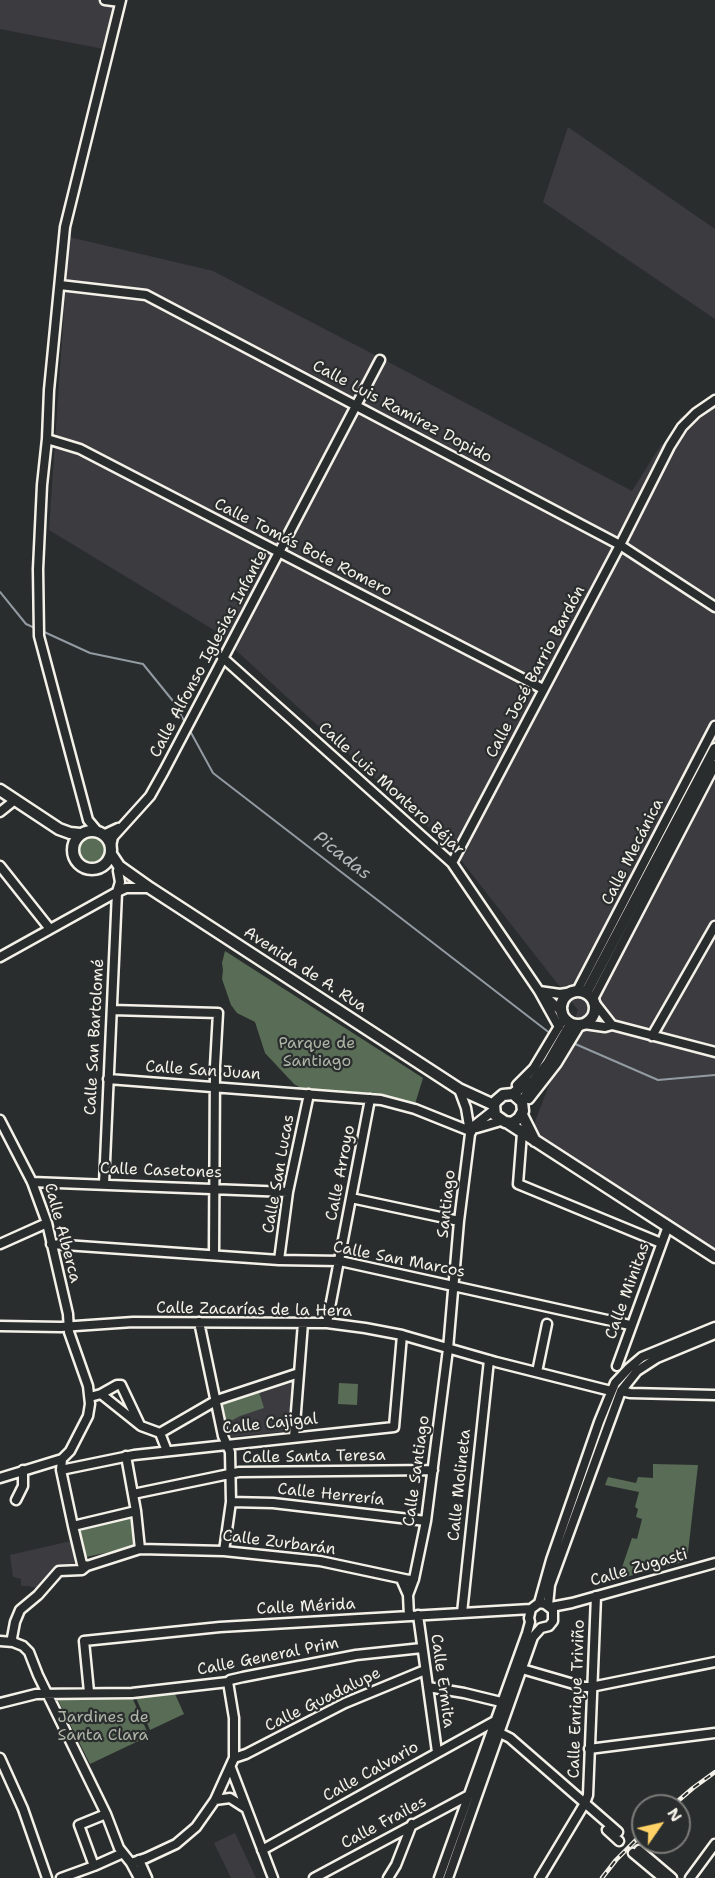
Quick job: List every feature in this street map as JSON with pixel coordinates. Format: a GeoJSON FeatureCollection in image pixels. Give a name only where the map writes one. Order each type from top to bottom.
{"type":"FeatureCollection","features":[{"type":"Feature","properties":{"kind":"street"},"geometry":{"type":"LineString","coordinates":[[100,833],[91,831],[75,840],[73,855],[76,862],[89,870],[103,866],[108,861],[111,850],[100,833],[87,820],[39,636],[38,569],[49,390],[65,227],[120,1],[105,0]]}},
{"type":"Feature","properties":{"kind":"street","name":"Calle Luis Ramírez Dopido"},"geometry":{"type":"LineString","coordinates":[[60,285],[146,295],[620,544],[715,607]]}},
{"type":"Feature","properties":{"kind":"street","name":"Calle Alfonso Iglesias Infante"},"geometry":{"type":"LineString","coordinates":[[111,850],[113,837],[150,796],[180,742],[222,657],[380,360]]}},
{"type":"Feature","properties":{"kind":"street","name":"Calle José Barrio Bardón"},"geometry":{"type":"LineString","coordinates":[[453,863],[670,446],[682,427],[696,413],[715,400]]}},
{"type":"Feature","properties":{"kind":"street","name":"Calle Tomás Bote Romero"},"geometry":{"type":"LineString","coordinates":[[47,439],[80,449],[543,689]]}},
{"type":"Feature","properties":{"kind":"street","name":"Calle Luis Montero Béjar"},"geometry":{"type":"LineString","coordinates":[[222,657],[453,863],[566,1030]]}},
{"type":"Feature","properties":{"kind":"street","name":"Calle Mecánica"},"geometry":{"type":"LineString","coordinates":[[584,995],[715,726]]}},
{"type":"Feature","properties":{"kind":"street"},"geometry":{"type":"LineString","coordinates":[[522,1108],[544,1082],[566,1030],[563,1000],[584,995],[715,749]]}},
{"type":"Feature","properties":{"kind":"street","name":"Calle Mecánica"},"geometry":{"type":"LineString","coordinates":[[584,995],[715,765]]}},
{"type":"Feature","properties":{"kind":"street"},"geometry":{"type":"LineString","coordinates":[[0,790],[59,829],[82,834]]}},
{"type":"Feature","properties":{"kind":"street"},"geometry":{"type":"LineString","coordinates":[[0,812],[15,800]]}},
{"type":"Feature","properties":{"kind":"street"},"geometry":{"type":"LineString","coordinates":[[82,834],[87,820]]}},
{"type":"Feature","properties":{"kind":"street","name":"Calle Alfonso Iglesias Infante"},"geometry":{"type":"LineString","coordinates":[[100,833],[121,826]]}},
{"type":"Feature","properties":{"kind":"street"},"geometry":{"type":"LineString","coordinates":[[59,829],[73,847]]}},
{"type":"Feature","properties":{"kind":"street","name":"Avenida de A. Rua"},"geometry":{"type":"LineString","coordinates":[[111,850],[119,866],[150,888],[459,1089],[494,1108]]}},
{"type":"Feature","properties":{"kind":"street"},"geometry":{"type":"LineString","coordinates":[[0,866],[50,929]]}},
{"type":"Feature","properties":{"kind":"street","name":"Avenida de A. Rua"},"geometry":{"type":"LineString","coordinates":[[103,866],[134,877]]}},
{"type":"Feature","properties":{"kind":"street","name":"Calle San Bartolomé"},"geometry":{"type":"LineString","coordinates":[[104,1184],[117,892],[120,882],[118,871]]}},
{"type":"Feature","properties":{"kind":"street"},"geometry":{"type":"LineString","coordinates":[[126,888],[134,877]]}},
{"type":"Feature","properties":{"kind":"street"},"geometry":{"type":"LineString","coordinates":[[0,956],[117,892],[126,888],[150,888]]}},
{"type":"Feature","properties":{"kind":"street"},"geometry":{"type":"LineString","coordinates":[[652,1036],[715,926]]}},
{"type":"Feature","properties":{"kind":"street"},"geometry":{"type":"LineString","coordinates":[[539,991],[584,995],[612,1025]]}},
{"type":"Feature","properties":{"kind":"street","name":"Calle Luis Montero Béjar"},"geometry":{"type":"LineString","coordinates":[[539,991],[566,1030]]}},
{"type":"Feature","properties":{"kind":"street"},"geometry":{"type":"LineString","coordinates":[[508,1094],[534,1068],[566,1030],[592,1018],[595,1008],[584,995]]}},
{"type":"Feature","properties":{"kind":"street"},"geometry":{"type":"LineString","coordinates":[[112,1010],[218,1013],[214,1256]]}},
{"type":"Feature","properties":{"kind":"street"},"geometry":{"type":"LineString","coordinates":[[566,1030],[612,1025],[715,1052]]}},
{"type":"Feature","properties":{"kind":"street"},"geometry":{"type":"LineString","coordinates":[[470,1132],[478,1128],[516,1121],[533,1082],[548,1064],[566,1030]]}},
{"type":"Feature","properties":{"kind":"street","name":"Calle San Juan"},"geometry":{"type":"LineString","coordinates":[[108,1079],[370,1099],[415,1109],[470,1132]]}},
{"type":"Feature","properties":{"kind":"street"},"geometry":{"type":"LineString","coordinates":[[470,1132],[494,1108],[499,1097],[526,1083],[533,1082]]}},
{"type":"Feature","properties":{"kind":"street","name":"Avenida de A. Rua"},"geometry":{"type":"LineString","coordinates":[[459,1089],[484,1094],[508,1094]]}},
{"type":"Feature","properties":{"kind":"street","name":"Santiago"},"geometry":{"type":"LineString","coordinates":[[448,1349],[459,1221],[470,1132],[466,1108],[459,1089]]}},
{"type":"Feature","properties":{"kind":"street","name":"Calle San Lucas"},"geometry":{"type":"LineString","coordinates":[[279,1260],[288,1192],[309,1094]]}},
{"type":"Feature","properties":{"kind":"street"},"geometry":{"type":"LineString","coordinates":[[508,1094],[522,1108],[535,1141]]}},
{"type":"Feature","properties":{"kind":"street","name":"Calle Arroyo"},"geometry":{"type":"LineString","coordinates":[[327,1323],[370,1099]]}},
{"type":"Feature","properties":{"kind":"street"},"geometry":{"type":"LineString","coordinates":[[494,1108],[498,1118],[715,1257]]}},
{"type":"Feature","properties":{"kind":"street","name":"Calle Alberca"},"geometry":{"type":"LineString","coordinates":[[0,1120],[32,1182],[47,1223],[68,1314],[69,1332],[90,1397]]}},
{"type":"Feature","properties":{"kind":"street"},"geometry":{"type":"LineString","coordinates":[[522,1133],[518,1184],[662,1243]]}},
{"type":"Feature","properties":{"kind":"street","name":"Calle Casetones"},"geometry":{"type":"LineString","coordinates":[[32,1182],[288,1192]]}},
{"type":"Feature","properties":{"kind":"street"},"geometry":{"type":"LineString","coordinates":[[351,1198],[459,1221]]}},
{"type":"Feature","properties":{"kind":"street"},"geometry":{"type":"LineString","coordinates":[[0,1244],[47,1223]]}},
{"type":"Feature","properties":{"kind":"street","name":"Calle Minitas"},"geometry":{"type":"LineString","coordinates":[[617,1366],[630,1325],[668,1226]]}},
{"type":"Feature","properties":{"kind":"street","name":"Calle San Marcos"},"geometry":{"type":"LineString","coordinates":[[51,1244],[279,1260],[340,1261],[630,1325]]}},
{"type":"Feature","properties":{"kind":"street","name":"Calle Zacarías de la Hera"},"geometry":{"type":"LineString","coordinates":[[0,1326],[68,1326],[133,1322],[327,1323],[402,1335],[611,1391]]}},
{"type":"Feature","properties":{"kind":"street"},"geometry":{"type":"LineString","coordinates":[[199,1322],[223,1436],[230,1452],[231,1502],[224,1551]]}},
{"type":"Feature","properties":{"kind":"street"},"geometry":{"type":"LineString","coordinates":[[294,1437],[303,1323]]}},
{"type":"Feature","properties":{"kind":"street"},"geometry":{"type":"LineString","coordinates":[[537,1372],[547,1324]]}},
{"type":"Feature","properties":{"kind":"street"},"geometry":{"type":"LineString","coordinates":[[439,1878],[530,1622],[531,1609],[538,1603],[611,1391],[629,1368],[642,1358],[715,1327]]}},
{"type":"Feature","properties":{"kind":"street"},"geometry":{"type":"LineString","coordinates":[[530,1622],[537,1628],[541,1628],[549,1626],[554,1617],[549,1606],[550,1585],[621,1391],[638,1371],[657,1358],[715,1334]]}},
{"type":"Feature","properties":{"kind":"street","name":"Calle Cajigal"},"geometry":{"type":"LineString","coordinates":[[60,1470],[126,1456],[394,1427],[402,1335]]}},
{"type":"Feature","properties":{"kind":"street","name":"Calle Santiago"},"geometry":{"type":"LineString","coordinates":[[408,1595],[414,1579],[426,1521],[448,1349]]}},
{"type":"Feature","properties":{"kind":"street","name":"Calle Molineta"},"geometry":{"type":"LineString","coordinates":[[462,1613],[489,1360]]}},
{"type":"Feature","properties":{"kind":"street"},"geometry":{"type":"LineString","coordinates":[[160,1433],[217,1400],[299,1372]]}},
{"type":"Feature","properties":{"kind":"street"},"geometry":{"type":"LineString","coordinates":[[0,1478],[62,1459],[70,1451],[87,1416],[90,1397],[117,1385],[123,1387],[141,1426]]}},
{"type":"Feature","properties":{"kind":"street"},"geometry":{"type":"LineString","coordinates":[[621,1391],[715,1395]]}},
{"type":"Feature","properties":{"kind":"street"},"geometry":{"type":"LineString","coordinates":[[100,1394],[141,1426],[160,1433],[167,1451]]}},
{"type":"Feature","properties":{"kind":"street"},"geometry":{"type":"LineString","coordinates":[[70,1451],[73,1467]]}},
{"type":"Feature","properties":{"kind":"street"},"geometry":{"type":"LineString","coordinates":[[126,1456],[140,1549]]}},
{"type":"Feature","properties":{"kind":"street"},"geometry":{"type":"LineString","coordinates":[[62,1459],[60,1470],[81,1561],[87,1566]]}},
{"type":"Feature","properties":{"kind":"street"},"geometry":{"type":"LineString","coordinates":[[15,1500],[23,1486],[23,1470]]}},
{"type":"Feature","properties":{"kind":"street","name":"Calle Santa Teresa"},"geometry":{"type":"LineString","coordinates":[[133,1494],[239,1472],[433,1470]]}},
{"type":"Feature","properties":{"kind":"street","name":"Calle Herrería"},"geometry":{"type":"LineString","coordinates":[[231,1502],[273,1503],[426,1521]]}},
{"type":"Feature","properties":{"kind":"street"},"geometry":{"type":"LineString","coordinates":[[73,1526],[136,1511]]}},
{"type":"Feature","properties":{"kind":"street","name":"Calle Zurbarán"},"geometry":{"type":"LineString","coordinates":[[13,1642],[15,1622],[20,1610],[38,1595],[59,1571],[82,1570],[87,1566],[140,1549],[224,1551],[320,1562],[401,1579],[414,1579]]}},
{"type":"Feature","properties":{"kind":"street","name":"Calle Zugasti"},"geometry":{"type":"LineString","coordinates":[[549,1606],[572,1603],[715,1563]]}},
{"type":"Feature","properties":{"kind":"street","name":"Calle Santiago"},"geometry":{"type":"LineString","coordinates":[[401,1579],[413,1616]]}},
{"type":"Feature","properties":{"kind":"street","name":"Calle Enrique Triviño"},"geometry":{"type":"LineString","coordinates":[[583,1805],[588,1795],[596,1596]]}},
{"type":"Feature","properties":{"kind":"street"},"geometry":{"type":"LineString","coordinates":[[538,1603],[549,1606]]}},
{"type":"Feature","properties":{"kind":"street","name":"Calle Zugasti"},"geometry":{"type":"LineString","coordinates":[[554,1617],[572,1603]]}},
{"type":"Feature","properties":{"kind":"street","name":"Calle Mérida"},"geometry":{"type":"LineString","coordinates":[[89,1692],[84,1641],[220,1627],[531,1609]]}},
{"type":"Feature","properties":{"kind":"street","name":"Calle Ermita"},"geometry":{"type":"LineString","coordinates":[[413,1616],[422,1648],[437,1752]]}},
{"type":"Feature","properties":{"kind":"street"},"geometry":{"type":"LineString","coordinates":[[448,1878],[533,1637],[541,1628]]}},
{"type":"Feature","properties":{"kind":"street"},"geometry":{"type":"LineString","coordinates":[[0,1641],[13,1642],[23,1646],[29,1652],[106,1814],[119,1848],[135,1862],[147,1878]]}},
{"type":"Feature","properties":{"kind":"street","name":"Calle General Prim"},"geometry":{"type":"LineString","coordinates":[[0,1703],[36,1694],[132,1693],[228,1682],[356,1655],[422,1648]]}},
{"type":"Feature","properties":{"kind":"street"},"geometry":{"type":"LineString","coordinates":[[522,1669],[591,1688],[715,1662]]}},
{"type":"Feature","properties":{"kind":"street","name":"Calle Guadalupe"},"geometry":{"type":"LineString","coordinates":[[234,1758],[345,1703],[425,1670]]}},
{"type":"Feature","properties":{"kind":"street"},"geometry":{"type":"LineString","coordinates":[[135,1862],[176,1844],[196,1827],[215,1800],[234,1758],[234,1718],[228,1682]]}},
{"type":"Feature","properties":{"kind":"street"},"geometry":{"type":"LineString","coordinates":[[428,1687],[501,1702]]}},
{"type":"Feature","properties":{"kind":"street","name":"Calle Calvario"},"geometry":{"type":"LineString","coordinates":[[262,1850],[495,1721]]}},
{"type":"Feature","properties":{"kind":"street"},"geometry":{"type":"LineString","coordinates":[[500,1733],[510,1738],[619,1837]]}},
{"type":"Feature","properties":{"kind":"street"},"geometry":{"type":"LineString","coordinates":[[589,1749],[715,1733]]}},
{"type":"Feature","properties":{"kind":"street"},"geometry":{"type":"LineString","coordinates":[[0,1758],[23,1809],[47,1878]]}},
{"type":"Feature","properties":{"kind":"street"},"geometry":{"type":"LineString","coordinates":[[231,1768],[273,1878]]}},
{"type":"Feature","properties":{"kind":"street","name":"Calle Frailes"},"geometry":{"type":"LineString","coordinates":[[320,1877],[412,1824],[469,1795]]}},
{"type":"Feature","properties":{"kind":"street"},"geometry":{"type":"LineString","coordinates":[[215,1800],[230,1798],[246,1810]]}},
{"type":"Feature","properties":{"kind":"street"},"geometry":{"type":"LineString","coordinates":[[540,1878],[583,1805]]}},
{"type":"Feature","properties":{"kind":"street"},"geometry":{"type":"LineString","coordinates":[[94,1866],[79,1825],[106,1814]]}},
{"type":"Feature","properties":{"kind":"street"},"geometry":{"type":"LineString","coordinates":[[388,1878],[412,1824]]}},
{"type":"Feature","properties":{"kind":"street"},"geometry":{"type":"LineString","coordinates":[[690,1878],[715,1844]]}},
{"type":"Feature","properties":{"kind":"street"},"geometry":{"type":"LineString","coordinates":[[663,1878],[636,1851],[672,1878]]}},
{"type":"Feature","properties":{"kind":"street"},"geometry":{"type":"LineString","coordinates":[[61,1878],[123,1853]]}},
{"type":"Feature","properties":{"kind":"street"},"geometry":{"type":"LineString","coordinates":[[135,1862],[139,1878]]}},
{"type":"Feature","properties":{"kind":"shaded area"},"geometry":{"type":"Polygon","coordinates":[[[0,0],[128,0],[114,51],[0,29],[0,0]]]}},
{"type":"Feature","properties":{"kind":"shaded area"},"geometry":{"type":"Polygon","coordinates":[[[568,127],[715,229],[715,319],[543,202],[568,127]]]}},
{"type":"Feature","properties":{"kind":"shaded area"},"geometry":{"type":"Polygon","coordinates":[[[69,237],[213,271],[632,491],[661,445],[685,431],[679,418],[715,402],[715,1250],[531,1132],[578,1010],[453,850],[214,630],[49,530],[69,237]]]}},
{"type":"Feature","properties":{"kind":"shaded area"},"geometry":{"type":"Polygon","coordinates":[[[296,1378],[293,1383],[290,1431],[230,1437],[228,1440],[222,1404],[296,1378]]]}},
{"type":"Feature","properties":{"kind":"shaded area"},"geometry":{"type":"Polygon","coordinates":[[[71,1541],[75,1567],[57,1568],[39,1589],[21,1586],[21,1579],[13,1577],[10,1555],[71,1541]]]}},
{"type":"Feature","properties":{"kind":"shaded area"},"geometry":{"type":"Polygon","coordinates":[[[235,1833],[256,1878],[231,1878],[214,1843],[235,1833]]]}},
{"type":"Feature","properties":{"kind":"green space"},"geometry":{"type":"Polygon","coordinates":[[[91,837],[100,841],[104,850],[100,859],[91,863],[82,859],[78,850],[82,841],[91,837]]]}},
{"type":"Feature","properties":{"kind":"green space","name":"Parque de Santiago"},"geometry":{"type":"Polygon","coordinates":[[[225,951],[423,1078],[415,1104],[389,1096],[312,1091],[294,1084],[265,1053],[255,1022],[237,1013],[231,1005],[222,979],[225,951]]]}},
{"type":"Feature","properties":{"kind":"green space"},"geometry":{"type":"Polygon","coordinates":[[[339,1383],[358,1384],[357,1405],[338,1404],[339,1383]]]}},
{"type":"Feature","properties":{"kind":"green space"},"geometry":{"type":"Polygon","coordinates":[[[259,1392],[264,1408],[226,1422],[223,1404],[259,1392]]]}},
{"type":"Feature","properties":{"kind":"green space"},"geometry":{"type":"Polygon","coordinates":[[[653,1464],[698,1465],[687,1561],[618,1579],[632,1538],[637,1539],[642,1519],[636,1517],[638,1509],[635,1507],[639,1492],[605,1485],[608,1477],[636,1483],[638,1477],[653,1478],[653,1464]]]}},
{"type":"Feature","properties":{"kind":"green space"},"geometry":{"type":"Polygon","coordinates":[[[132,1517],[138,1546],[86,1557],[79,1528],[132,1517]]]}},
{"type":"Feature","properties":{"kind":"green space"},"geometry":{"type":"Polygon","coordinates":[[[175,1694],[184,1714],[150,1730],[136,1698],[175,1694]]]}},
{"type":"Feature","properties":{"kind":"green space","name":"Jardines de Santa Clara"},"geometry":{"type":"Polygon","coordinates":[[[132,1697],[149,1736],[90,1764],[58,1700],[132,1697]]]}},
{"type":"Feature","properties":{"kind":"waterway","name":"Picadas"},"geometry":{"type":"LineString","coordinates":[[0,592],[26,624],[37,629]]}},
{"type":"Feature","properties":{"kind":"waterway","name":"Picadas"},"geometry":{"type":"LineString","coordinates":[[42,631],[90,653],[143,664],[173,701],[186,724]]}},
{"type":"Feature","properties":{"kind":"waterway","name":"Picadas"},"geometry":{"type":"LineString","coordinates":[[189,729],[213,773],[551,1034]]}},
{"type":"Feature","properties":{"kind":"waterway","name":"Picadas"},"geometry":{"type":"LineString","coordinates":[[573,1043],[658,1080],[715,1075]]}},
{"type":"Feature","properties":{"kind":"railway"},"geometry":{"type":"LineString","coordinates":[[686,1794],[715,1772]]}},
{"type":"Feature","properties":{"kind":"railway"},"geometry":{"type":"LineString","coordinates":[[602,1878],[631,1845]]}}]}
